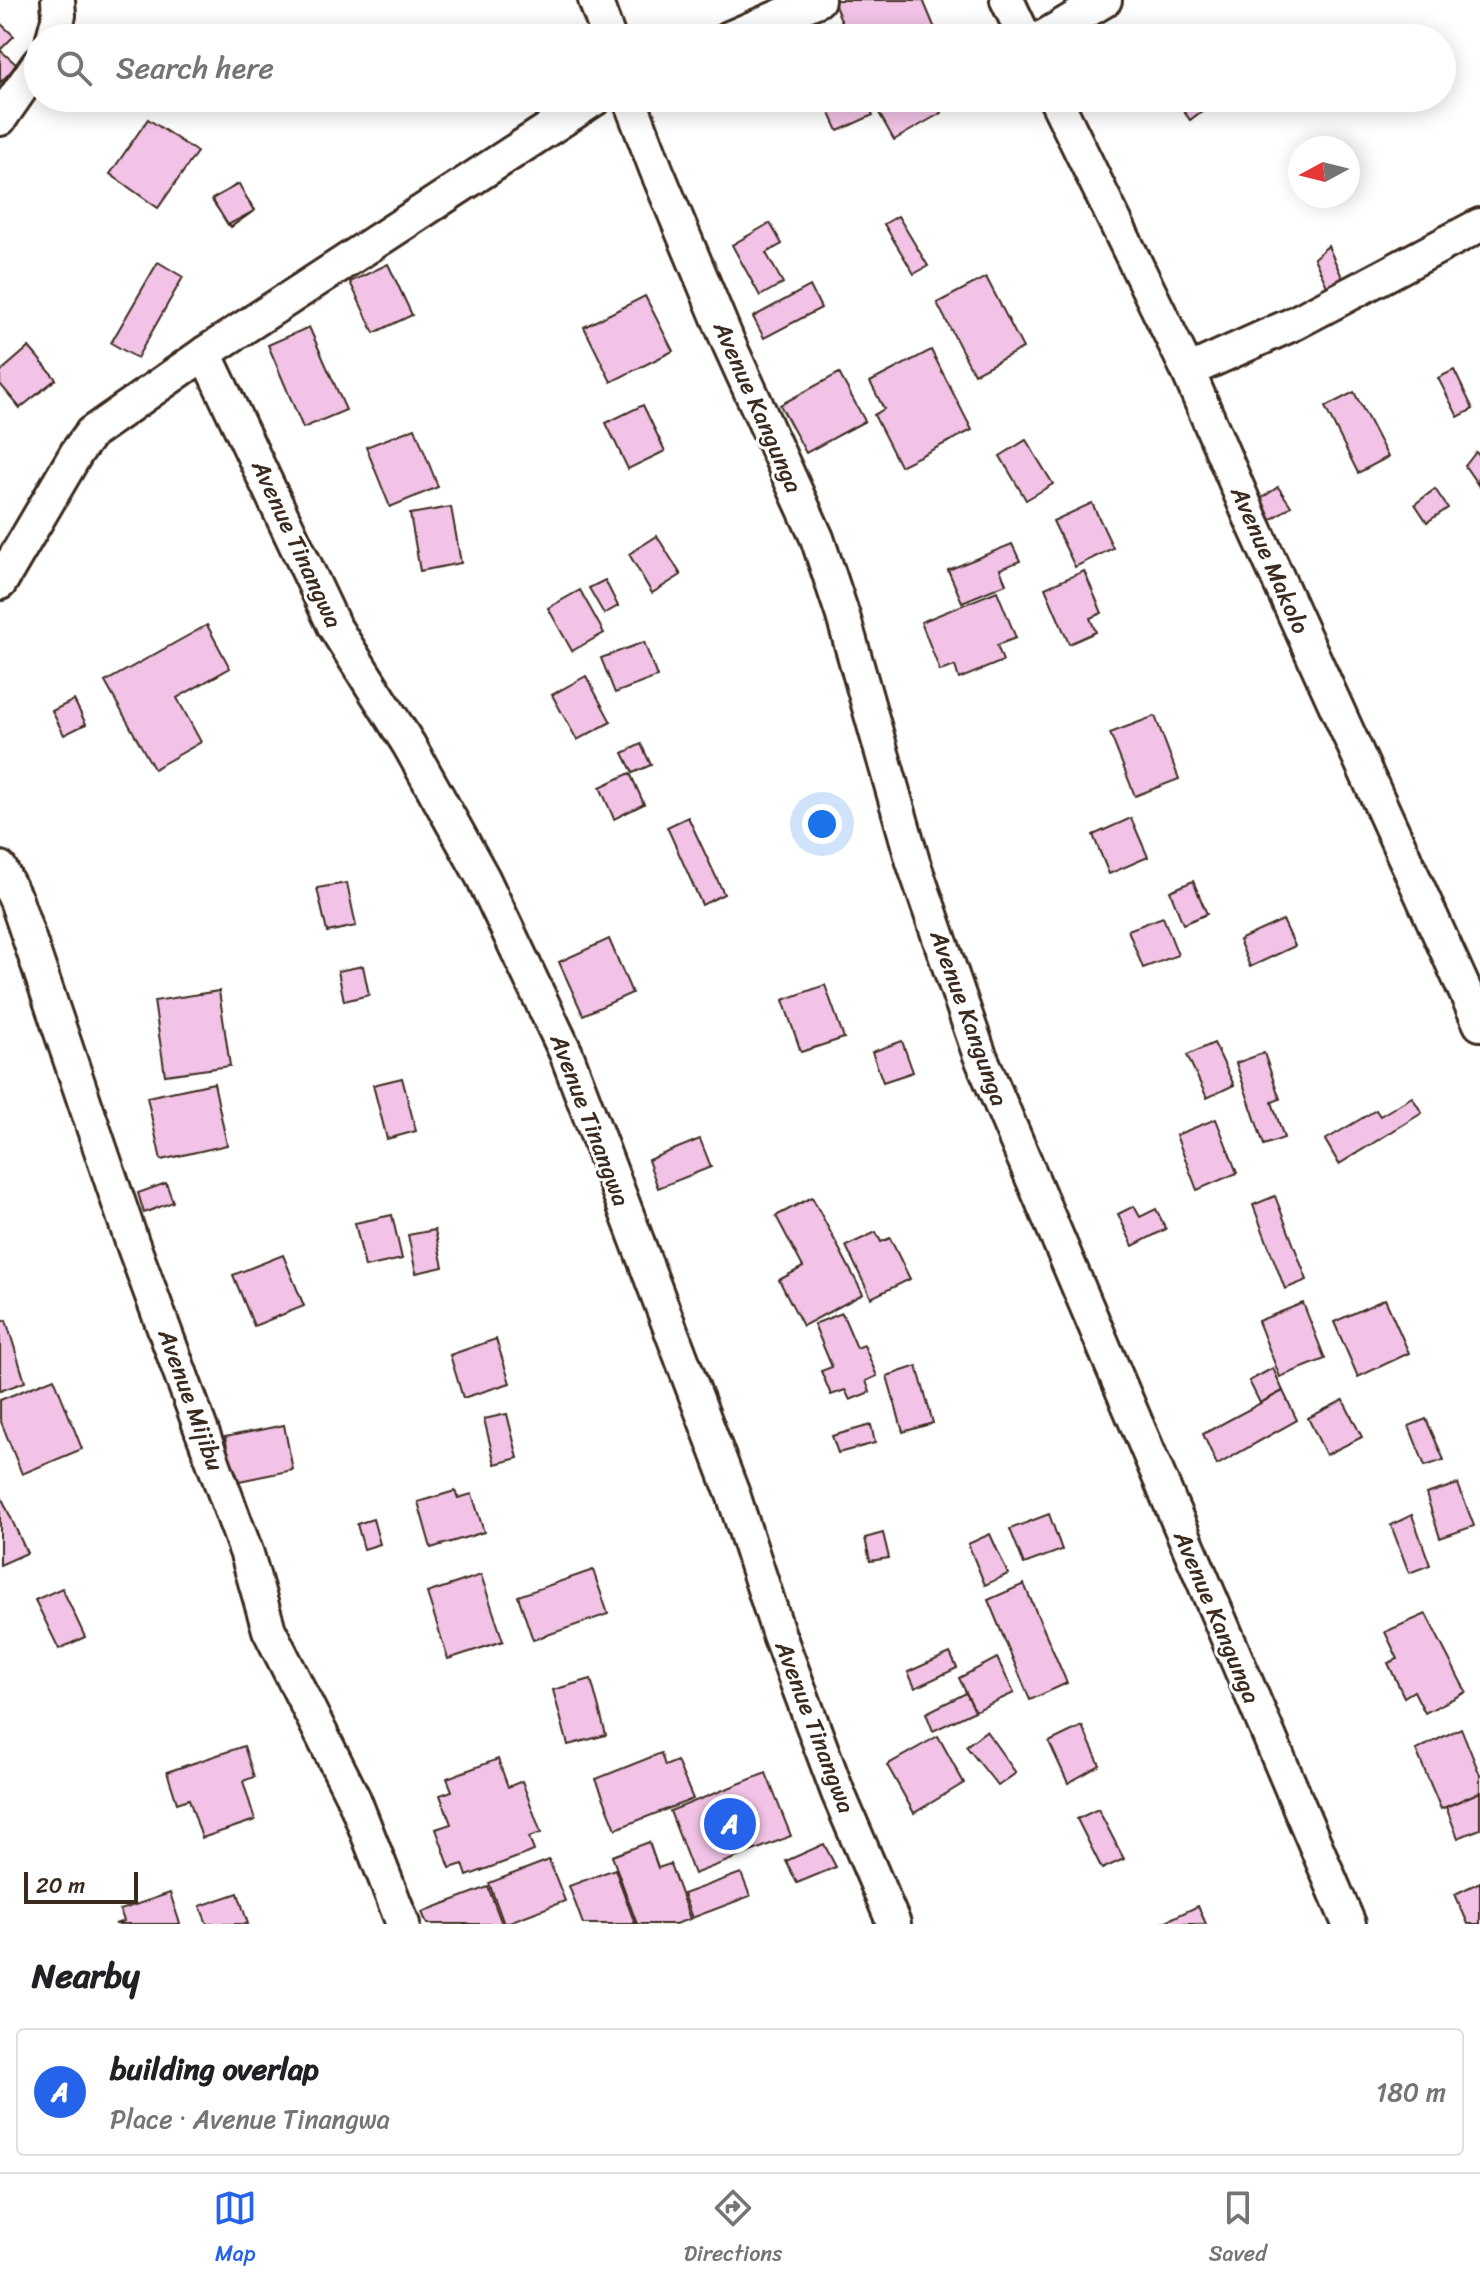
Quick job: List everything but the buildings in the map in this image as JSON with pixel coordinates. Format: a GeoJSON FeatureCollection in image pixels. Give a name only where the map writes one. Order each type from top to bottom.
{"type":"FeatureCollection","features":[{"type":"Feature","properties":{"kind":"street"},"geometry":{"type":"LineString","coordinates":[[57,24],[58,0]]}},
{"type":"Feature","properties":{"kind":"street"},"geometry":{"type":"LineString","coordinates":[[595,0],[604,24]]}},
{"type":"Feature","properties":{"kind":"street"},"geometry":{"type":"LineString","coordinates":[[762,24],[818,0]]}},
{"type":"Feature","properties":{"kind":"street"},"geometry":{"type":"LineString","coordinates":[[1007,0],[1018,24]]}},
{"type":"Feature","properties":{"kind":"street"},"geometry":{"type":"LineString","coordinates":[[1065,24],[1105,0]]}},
{"type":"Feature","properties":{"kind":"street"},"geometry":{"type":"LineString","coordinates":[[0,119],[24,84]]}},
{"type":"Feature","properties":{"kind":"street"},"geometry":{"type":"LineString","coordinates":[[0,583],[91,433],[205,353],[575,112]]}},
{"type":"Feature","properties":{"kind":"street","name":"Avenue Kangunga"},"geometry":{"type":"LineString","coordinates":[[634,112],[729,344],[817,538],[843,616],[913,862],[979,1053],[1349,1924]]}},
{"type":"Feature","properties":{"kind":"street","name":"Avenue Makolo"},"geometry":{"type":"LineString","coordinates":[[1062,112],[1188,371],[1258,534],[1480,1024]]}},
{"type":"Feature","properties":{"kind":"street"},"geometry":{"type":"LineString","coordinates":[[1188,371],[1293,324],[1480,225]]}},
{"type":"Feature","properties":{"kind":"street","name":"Avenue Tinangwa"},"geometry":{"type":"LineString","coordinates":[[205,353],[334,626],[409,745],[483,878],[566,1053],[734,1497],[779,1635],[838,1793],[894,1924]]}},
{"type":"Feature","properties":{"kind":"street","name":"Avenue Mijibu"},"geometry":{"type":"LineString","coordinates":[[0,868],[16,900],[132,1242],[247,1554],[269,1630],[354,1799],[403,1924]]}},
{"type":"Feature","properties":{"kind":"place","name":"building overlap"},"geometry":{"type":"Point","coordinates":[730,1824]}}]}
